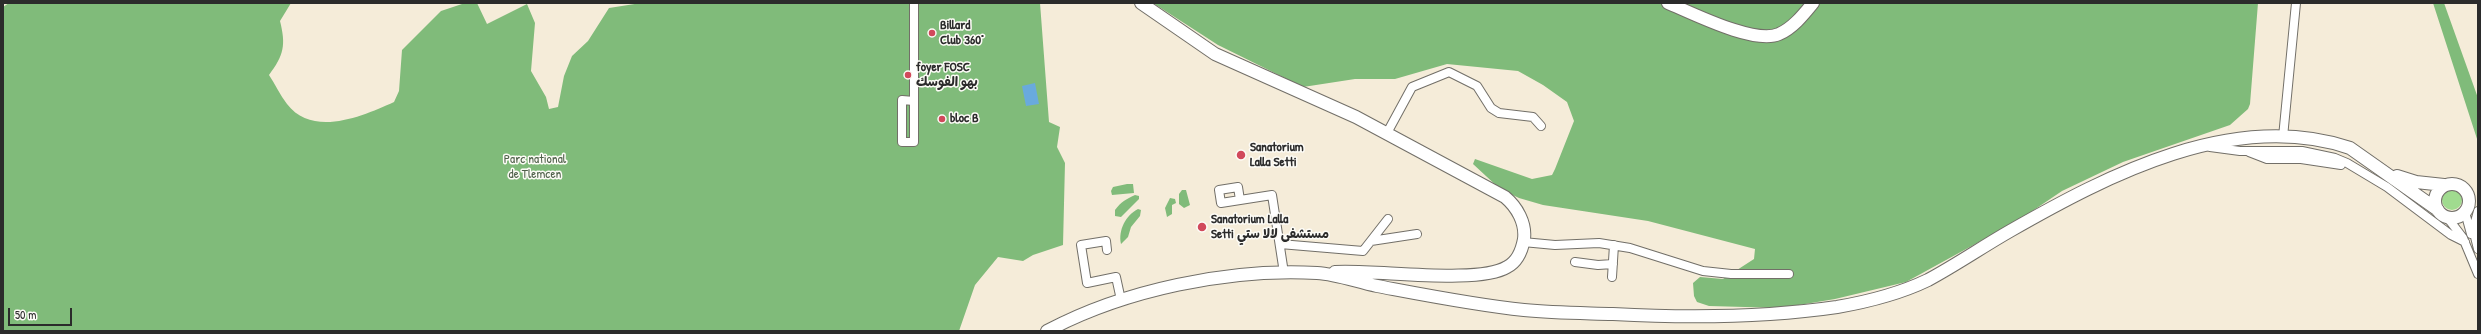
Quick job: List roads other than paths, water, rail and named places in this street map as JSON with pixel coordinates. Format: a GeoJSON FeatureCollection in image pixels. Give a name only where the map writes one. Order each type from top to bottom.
{"type":"FeatureCollection","features":[{"type":"Feature","properties":{"kind":"main road"},"geometry":{"type":"LineString","coordinates":[[1047,331],[1087,311],[1121,300],[1208,280],[1284,273],[1361,272],[1488,274],[1508,267],[1515,260],[1523,242],[1525,233],[1522,221],[1517,209],[1505,197],[1387,133],[1215,54],[1141,3]]}},
{"type":"Feature","properties":{"kind":"main road"},"geometry":{"type":"LineString","coordinates":[[1668,3],[1744,32],[1770,37],[1785,31],[1813,3]]}},
{"type":"Feature","properties":{"kind":"main road"},"geometry":{"type":"LineString","coordinates":[[1320,273],[1400,290],[1525,310],[1684,318],[1749,316],[1842,306],[1866,301],[1925,281],[2080,193],[2159,159],[2204,146],[2243,138],[2283,137],[2343,146],[2358,153],[2443,214],[2455,218],[2478,206]]}},
{"type":"Feature","properties":{"kind":"main road"},"geometry":{"type":"LineString","coordinates":[[2373,164],[2409,180],[2444,186],[2455,184],[2478,190]]}},
{"type":"Feature","properties":{"kind":"main road"},"geometry":{"type":"LineString","coordinates":[[2443,214],[2435,203],[2436,195],[2444,186]]}},
{"type":"Feature","properties":{"kind":"main road"},"geometry":{"type":"LineString","coordinates":[[2462,187],[2469,196],[2469,204],[2465,212]]}},
{"type":"Feature","properties":{"kind":"street"},"geometry":{"type":"LineString","coordinates":[[914,3],[914,101],[914,142],[902,142],[902,100],[914,101]]}},
{"type":"Feature","properties":{"kind":"street"},"geometry":{"type":"LineString","coordinates":[[2283,137],[2296,3]]}},
{"type":"Feature","properties":{"kind":"street"},"geometry":{"type":"LineString","coordinates":[[1387,133],[1412,86],[1449,72],[1477,86],[1491,108],[1499,113],[1533,118],[1541,126]]}},
{"type":"Feature","properties":{"kind":"street"},"geometry":{"type":"LineString","coordinates":[[2204,146],[2244,151],[2267,159],[2313,160],[2357,168],[2415,206],[2456,238],[2465,242]]}},
{"type":"Feature","properties":{"kind":"street"},"geometry":{"type":"LineString","coordinates":[[1240,200],[1272,195],[1284,273]]}},
{"type":"Feature","properties":{"kind":"street"},"geometry":{"type":"LineString","coordinates":[[2465,212],[2468,228],[2478,248]]}},
{"type":"Feature","properties":{"kind":"street"},"geometry":{"type":"LineString","coordinates":[[2478,212],[2473,229],[2478,248]]}},
{"type":"Feature","properties":{"kind":"street"},"geometry":{"type":"LineString","coordinates":[[2443,214],[2465,242],[2478,274]]}},
{"type":"Feature","properties":{"kind":"street"},"geometry":{"type":"LineString","coordinates":[[1280,244],[1363,251],[1388,219]]}},
{"type":"Feature","properties":{"kind":"street"},"geometry":{"type":"LineString","coordinates":[[1371,241],[1417,234]]}},
{"type":"Feature","properties":{"kind":"street"},"geometry":{"type":"LineString","coordinates":[[1108,250],[1106,241],[1081,245],[1087,283],[1116,277],[1121,300]]}},
{"type":"Feature","properties":{"kind":"street"},"geometry":{"type":"LineString","coordinates":[[1523,242],[1555,245],[1599,243],[1614,245],[1703,271],[1731,274],[1789,274]]}},
{"type":"Feature","properties":{"kind":"street"},"geometry":{"type":"LineString","coordinates":[[1612,276],[1614,245]]}},
{"type":"Feature","properties":{"kind":"street"},"geometry":{"type":"LineString","coordinates":[[1575,262],[1598,265],[1613,264]]}},
{"type":"Feature","properties":{"kind":"water"},"geometry":{"type":"Polygon","coordinates":[[[1035,83],[1039,104],[1026,106],[1022,86],[1035,83]]]}},
{"type":"Feature","properties":{"kind":"place","name":"Billard Club 360°"},"geometry":{"type":"Point","coordinates":[932,33]}},
{"type":"Feature","properties":{"kind":"place","name":"foyer FOSC بهو الفوسك"},"geometry":{"type":"Point","coordinates":[908,75]}},
{"type":"Feature","properties":{"kind":"place","name":"bloc B"},"geometry":{"type":"Point","coordinates":[942,119]}},
{"type":"Feature","properties":{"kind":"place","name":"Sanatorium Lalla Setti"},"geometry":{"type":"Point","coordinates":[1241,155]}},
{"type":"Feature","properties":{"kind":"place","name":"Sanatorium Lalla Setti مستشفى لالا ستي"},"geometry":{"type":"Point","coordinates":[1202,227]}},
{"type":"Feature","properties":{"kind":"park label","name":"Parc national de Tlemcen"},"geometry":{"type":"Point","coordinates":[535,168]}}]}
